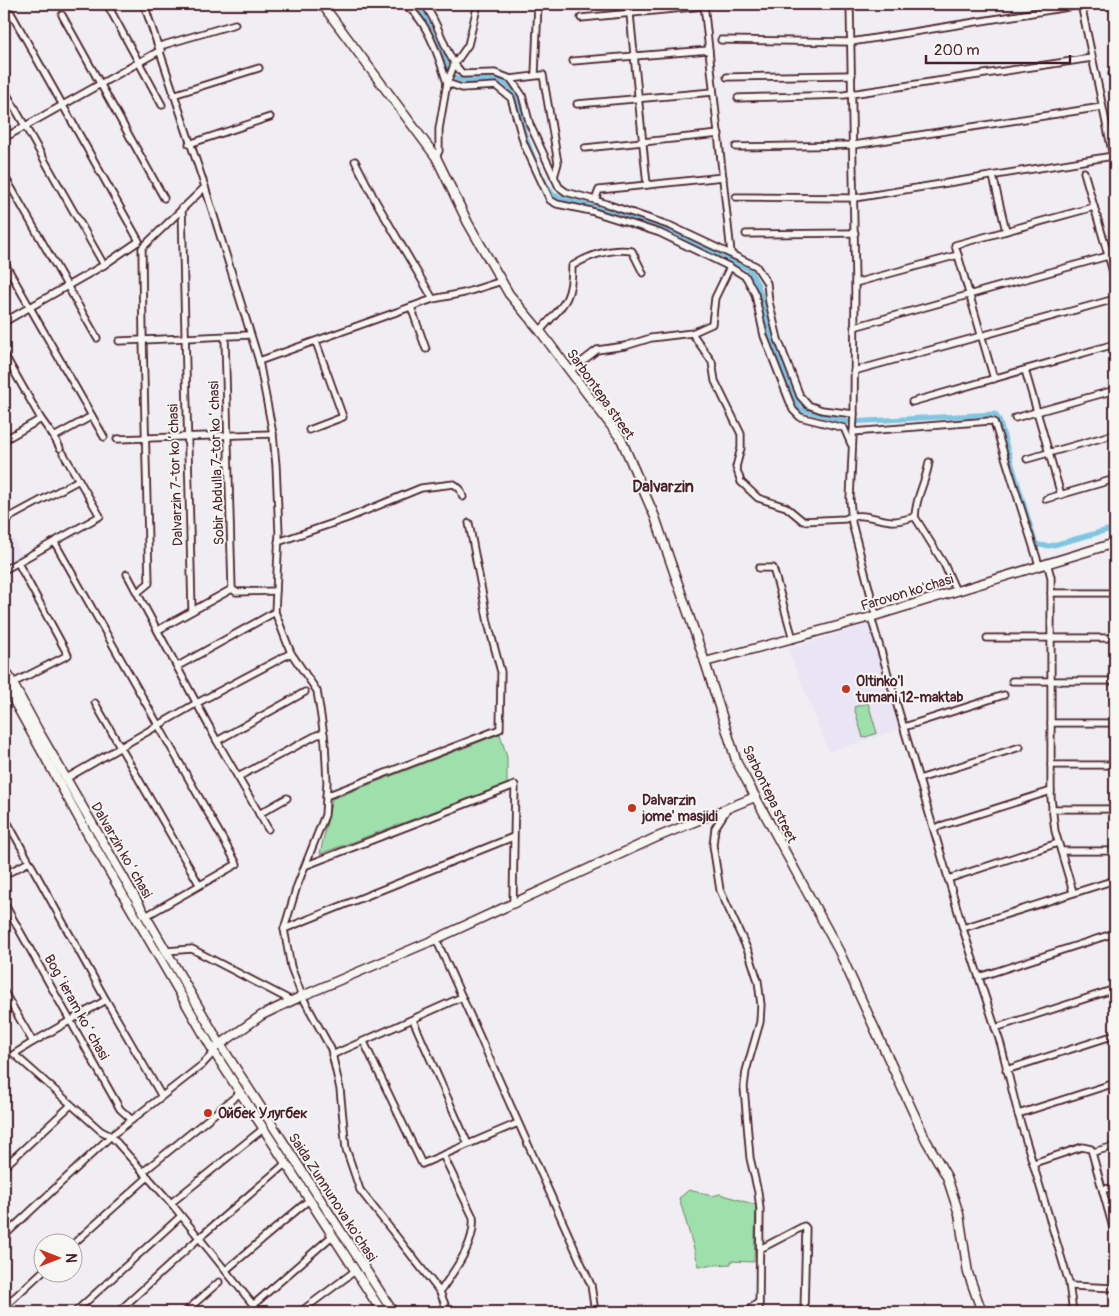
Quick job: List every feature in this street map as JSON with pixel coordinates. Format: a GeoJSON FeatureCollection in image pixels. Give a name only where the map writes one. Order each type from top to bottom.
{"type":"FeatureCollection","features":[{"type":"Feature","properties":{"kind":"street"},"geometry":{"type":"LineString","coordinates":[[107,4],[162,105]]}},
{"type":"Feature","properties":{"kind":"street"},"geometry":{"type":"LineString","coordinates":[[144,4],[160,48],[189,144],[205,187],[258,360],[276,465],[278,542],[274,598],[275,612],[291,653],[317,691],[324,734],[325,815],[307,866],[297,886],[284,929],[291,967],[302,996],[332,1055],[340,1089],[346,1149],[360,1190],[440,1292],[448,1312]]}},
{"type":"Feature","properties":{"kind":"street","name":"Sarbontepa street"},"geometry":{"type":"LineString","coordinates":[[322,4],[436,157],[468,223],[509,294],[540,331],[621,439],[654,517],[705,662],[737,763],[839,951],[926,1140],[947,1177],[959,1214],[968,1273],[982,1312]]}},
{"type":"Feature","properties":{"kind":"street"},"geometry":{"type":"LineString","coordinates":[[401,4],[411,10],[422,22],[448,81],[462,88],[496,86],[511,98],[524,144],[550,200],[556,204],[591,211],[660,233],[730,267],[746,277],[755,294],[764,336],[793,410],[800,417],[844,428],[853,447]]}},
{"type":"Feature","properties":{"kind":"street"},"geometry":{"type":"LineString","coordinates":[[424,4],[436,21],[454,65],[463,74],[495,74],[511,79],[535,74],[543,75],[558,163],[554,177]]}},
{"type":"Feature","properties":{"kind":"street"},"geometry":{"type":"LineString","coordinates":[[436,157],[439,151],[439,129],[448,81],[454,65],[468,45],[478,4]]}},
{"type":"Feature","properties":{"kind":"street"},"geometry":{"type":"LineString","coordinates":[[535,74],[538,4]]}},
{"type":"Feature","properties":{"kind":"street"},"geometry":{"type":"LineString","coordinates":[[629,4],[647,185]]}},
{"type":"Feature","properties":{"kind":"street"},"geometry":{"type":"LineString","coordinates":[[850,4],[855,198],[854,416],[851,516],[874,616],[904,727],[963,928],[996,1028],[1018,1114],[1070,1286],[1073,1312]]}},
{"type":"Feature","properties":{"kind":"street"},"geometry":{"type":"LineString","coordinates":[[580,18],[704,5],[731,253]]}},
{"type":"Feature","properties":{"kind":"street"},"geometry":{"type":"LineString","coordinates":[[720,40],[851,42],[1081,5],[1113,156],[855,198],[736,197]]}},
{"type":"Feature","properties":{"kind":"street"},"geometry":{"type":"LineString","coordinates":[[4,322],[104,266],[139,241],[11,13]]}},
{"type":"Feature","properties":{"kind":"street"},"geometry":{"type":"LineString","coordinates":[[62,15],[164,198]]}},
{"type":"Feature","properties":{"kind":"street"},"geometry":{"type":"LineString","coordinates":[[4,138],[160,48],[235,24]]}},
{"type":"Feature","properties":{"kind":"street"},"geometry":{"type":"LineString","coordinates":[[573,61],[709,50]]}},
{"type":"Feature","properties":{"kind":"street"},"geometry":{"type":"LineString","coordinates":[[738,98],[852,93],[1092,58]]}},
{"type":"Feature","properties":{"kind":"street"},"geometry":{"type":"LineString","coordinates":[[174,95],[259,68]]}},
{"type":"Feature","properties":{"kind":"street"},"geometry":{"type":"LineString","coordinates":[[726,77],[852,75]]}},
{"type":"Feature","properties":{"kind":"street"},"geometry":{"type":"LineString","coordinates":[[511,79],[522,95],[530,125],[559,186],[566,192],[671,226],[756,266],[767,283],[769,302],[778,339],[800,396],[808,405],[822,410],[854,416]]}},
{"type":"Feature","properties":{"kind":"street"},"geometry":{"type":"LineString","coordinates":[[4,89],[104,266]]}},
{"type":"Feature","properties":{"kind":"street"},"geometry":{"type":"LineString","coordinates":[[576,104],[713,92]]}},
{"type":"Feature","properties":{"kind":"street"},"geometry":{"type":"LineString","coordinates":[[736,147],[854,145],[1102,107]]}},
{"type":"Feature","properties":{"kind":"street"},"geometry":{"type":"LineString","coordinates":[[189,144],[270,117]]}},
{"type":"Feature","properties":{"kind":"street"},"geometry":{"type":"LineString","coordinates":[[585,148],[719,134]]}},
{"type":"Feature","properties":{"kind":"street"},"geometry":{"type":"LineString","coordinates":[[355,161],[375,200],[433,299]]}},
{"type":"Feature","properties":{"kind":"street"},"geometry":{"type":"LineString","coordinates":[[1084,172],[1115,279]]}},
{"type":"Feature","properties":{"kind":"street"},"geometry":{"type":"LineString","coordinates":[[4,175],[97,338]]}},
{"type":"Feature","properties":{"kind":"street"},"geometry":{"type":"LineString","coordinates":[[993,176],[1006,232]]}},
{"type":"Feature","properties":{"kind":"street"},"geometry":{"type":"LineString","coordinates":[[595,200],[600,190],[722,177]]}},
{"type":"Feature","properties":{"kind":"street"},"geometry":{"type":"LineString","coordinates":[[138,592],[149,583],[142,248],[205,187]]}},
{"type":"Feature","properties":{"kind":"street"},"geometry":{"type":"LineString","coordinates":[[994,379],[955,245],[1094,207]]}},
{"type":"Feature","properties":{"kind":"street","name":"Dalvarzin 7-tor koʻchasi"},"geometry":{"type":"LineString","coordinates":[[182,208],[186,437],[192,611]]}},
{"type":"Feature","properties":{"kind":"street"},"geometry":{"type":"LineString","coordinates":[[746,234],[855,233]]}},
{"type":"Feature","properties":{"kind":"street"},"geometry":{"type":"LineString","coordinates":[[540,331],[567,300],[572,288],[572,266],[585,258],[622,250],[632,251],[643,273]]}},
{"type":"Feature","properties":{"kind":"street"},"geometry":{"type":"LineString","coordinates":[[854,328],[1115,254]]}},
{"type":"Feature","properties":{"kind":"street"},"geometry":{"type":"LineString","coordinates":[[855,282],[958,255]]}},
{"type":"Feature","properties":{"kind":"street"},"geometry":{"type":"LineString","coordinates":[[4,262],[104,437]]}},
{"type":"Feature","properties":{"kind":"street"},"geometry":{"type":"LineString","coordinates":[[570,371],[597,350],[625,346],[651,338],[692,333],[712,324],[715,298],[730,267]]}},
{"type":"Feature","properties":{"kind":"street"},"geometry":{"type":"LineString","coordinates":[[258,360],[316,342],[433,299],[464,293],[502,281]]}},
{"type":"Feature","properties":{"kind":"street"},"geometry":{"type":"LineString","coordinates":[[854,371],[1115,299]]}},
{"type":"Feature","properties":{"kind":"street"},"geometry":{"type":"LineString","coordinates":[[411,308],[426,350]]}},
{"type":"Feature","properties":{"kind":"street"},"geometry":{"type":"LineString","coordinates":[[692,333],[712,362],[715,381],[741,434],[741,448],[736,467],[741,482],[758,498],[786,507],[803,520],[845,519],[851,516],[873,517],[892,521],[915,517]]}},
{"type":"Feature","properties":{"kind":"street"},"geometry":{"type":"LineString","coordinates":[[119,341],[250,335]]}},
{"type":"Feature","properties":{"kind":"street","name":"Sobir Abdulla 7-tor koʻchasi"},"geometry":{"type":"LineString","coordinates":[[225,337],[232,589]]}},
{"type":"Feature","properties":{"kind":"street"},"geometry":{"type":"LineString","coordinates":[[309,430],[343,417],[316,342]]}},
{"type":"Feature","properties":{"kind":"street"},"geometry":{"type":"LineString","coordinates":[[912,402],[1115,344]]}},
{"type":"Feature","properties":{"kind":"street"},"geometry":{"type":"LineString","coordinates":[[4,354],[100,516],[4,570]]}},
{"type":"Feature","properties":{"kind":"street"},"geometry":{"type":"LineString","coordinates":[[1025,370],[1039,412],[1061,495]]}},
{"type":"Feature","properties":{"kind":"street"},"geometry":{"type":"LineString","coordinates":[[1015,418],[1115,390]]}},
{"type":"Feature","properties":{"kind":"street"},"geometry":{"type":"LineString","coordinates":[[54,437],[92,416]]}},
{"type":"Feature","properties":{"kind":"street"},"geometry":{"type":"LineString","coordinates":[[4,440],[41,419]]}},
{"type":"Feature","properties":{"kind":"street"},"geometry":{"type":"LineString","coordinates":[[853,430],[990,420],[994,422],[1043,564],[1051,577],[1052,809],[1058,842],[1074,892]]}},
{"type":"Feature","properties":{"kind":"street"},"geometry":{"type":"LineString","coordinates":[[117,440],[272,434]]}},
{"type":"Feature","properties":{"kind":"street"},"geometry":{"type":"LineString","coordinates":[[1027,458],[1115,434]]}},
{"type":"Feature","properties":{"kind":"street"},"geometry":{"type":"LineString","coordinates":[[929,462],[927,476],[916,500],[915,517],[944,564],[956,591]]}},
{"type":"Feature","properties":{"kind":"street"},"geometry":{"type":"LineString","coordinates":[[1046,499],[1115,479]]}},
{"type":"Feature","properties":{"kind":"street"},"geometry":{"type":"LineString","coordinates":[[10,517],[79,480]]}},
{"type":"Feature","properties":{"kind":"street"},"geometry":{"type":"LineString","coordinates":[[278,542],[348,518],[421,488],[454,484],[460,489],[463,497]]}},
{"type":"Feature","properties":{"kind":"street"},"geometry":{"type":"LineString","coordinates":[[326,796],[500,729],[501,672],[488,623],[469,523]]}},
{"type":"Feature","properties":{"kind":"street"},"geometry":{"type":"LineString","coordinates":[[55,542],[236,864],[146,916]]}},
{"type":"Feature","properties":{"kind":"street","name":"Farovon ko'chasi"},"geometry":{"type":"LineString","coordinates":[[705,662],[874,616],[1115,543]]}},
{"type":"Feature","properties":{"kind":"street"},"geometry":{"type":"LineString","coordinates":[[7,685],[68,655],[18,563]]}},
{"type":"Feature","properties":{"kind":"street"},"geometry":{"type":"LineString","coordinates":[[759,568],[773,568],[793,639]]}},
{"type":"Feature","properties":{"kind":"street"},"geometry":{"type":"LineString","coordinates":[[128,574],[217,741],[268,829]]}},
{"type":"Feature","properties":{"kind":"street"},"geometry":{"type":"LineString","coordinates":[[158,630],[232,589],[236,592],[276,591]]}},
{"type":"Feature","properties":{"kind":"street"},"geometry":{"type":"LineString","coordinates":[[1051,593],[1115,593]]}},
{"type":"Feature","properties":{"kind":"street"},"geometry":{"type":"LineString","coordinates":[[178,666],[275,612]]}},
{"type":"Feature","properties":{"kind":"street"},"geometry":{"type":"LineString","coordinates":[[987,638],[1115,638]]}},
{"type":"Feature","properties":{"kind":"street"},"geometry":{"type":"LineString","coordinates":[[67,778],[197,703],[291,653]]}},
{"type":"Feature","properties":{"kind":"street","name":"Dalvarzin koʻchasi"},"geometry":{"type":"LineString","coordinates":[[4,667],[7,685],[214,1052]]}},
{"type":"Feature","properties":{"kind":"street"},"geometry":{"type":"LineString","coordinates":[[1012,682],[1115,681]]}},
{"type":"Feature","properties":{"kind":"street"},"geometry":{"type":"LineString","coordinates":[[217,741],[305,692]]}},
{"type":"Feature","properties":{"kind":"street"},"geometry":{"type":"LineString","coordinates":[[904,727],[1004,695]]}},
{"type":"Feature","properties":{"kind":"street"},"geometry":{"type":"LineString","coordinates":[[96,704],[199,884]]}},
{"type":"Feature","properties":{"kind":"street"},"geometry":{"type":"LineString","coordinates":[[1051,723],[1110,724]]}},
{"type":"Feature","properties":{"kind":"street"},"geometry":{"type":"LineString","coordinates":[[238,777],[317,734],[324,734]]}},
{"type":"Feature","properties":{"kind":"street","name":"Dalvarzin koʻchasi"},"geometry":{"type":"LineString","coordinates":[[39,740],[67,778],[220,1044]]}},
{"type":"Feature","properties":{"kind":"street"},"geometry":{"type":"LineString","coordinates":[[919,778],[1020,747]]}},
{"type":"Feature","properties":{"kind":"street"},"geometry":{"type":"LineString","coordinates":[[1052,765],[1115,765]]}},
{"type":"Feature","properties":{"kind":"street"},"geometry":{"type":"LineString","coordinates":[[307,866],[515,785],[513,837],[514,902]]}},
{"type":"Feature","properties":{"kind":"street"},"geometry":{"type":"LineString","coordinates":[[934,828],[1051,791]]}},
{"type":"Feature","properties":{"kind":"street"},"geometry":{"type":"LineString","coordinates":[[4,1236],[111,1136],[161,1095],[202,1065],[220,1044],[262,1015],[755,796]]}},
{"type":"Feature","properties":{"kind":"street"},"geometry":{"type":"LineString","coordinates":[[259,814],[287,798]]}},
{"type":"Feature","properties":{"kind":"street"},"geometry":{"type":"LineString","coordinates":[[728,807],[715,828],[713,845],[720,890],[749,953],[758,981],[761,1005],[760,1022],[746,1071],[744,1087],[750,1158],[758,1192],[760,1249],[759,1312]]}},
{"type":"Feature","properties":{"kind":"street"},"geometry":{"type":"LineString","coordinates":[[1052,809],[1115,809]]}},
{"type":"Feature","properties":{"kind":"street"},"geometry":{"type":"LineString","coordinates":[[4,816],[161,1095]]}},
{"type":"Feature","properties":{"kind":"street"},"geometry":{"type":"LineString","coordinates":[[284,929],[513,837]]}},
{"type":"Feature","properties":{"kind":"street"},"geometry":{"type":"LineString","coordinates":[[948,878],[1058,842]]}},
{"type":"Feature","properties":{"kind":"street"},"geometry":{"type":"LineString","coordinates":[[1061,851],[1115,851]]}},
{"type":"Feature","properties":{"kind":"street"},"geometry":{"type":"LineString","coordinates":[[4,875],[29,862]]}},
{"type":"Feature","properties":{"kind":"street"},"geometry":{"type":"LineString","coordinates":[[963,928],[1115,880]]}},
{"type":"Feature","properties":{"kind":"street","name":"Bogʻieram koʻchasi"},"geometry":{"type":"LineString","coordinates":[[4,903],[6,914],[120,1109],[132,1120]]}},
{"type":"Feature","properties":{"kind":"street"},"geometry":{"type":"LineString","coordinates":[[979,976],[1115,933]]}},
{"type":"Feature","properties":{"kind":"street"},"geometry":{"type":"LineString","coordinates":[[436,939],[591,1285],[595,1312]]}},
{"type":"Feature","properties":{"kind":"street"},"geometry":{"type":"LineString","coordinates":[[166,951],[192,949],[292,1001]]}},
{"type":"Feature","properties":{"kind":"street"},"geometry":{"type":"LineString","coordinates":[[996,1028],[1115,989]]}},
{"type":"Feature","properties":{"kind":"street"},"geometry":{"type":"LineString","coordinates":[[4,992],[33,1042]]}},
{"type":"Feature","properties":{"kind":"street"},"geometry":{"type":"LineString","coordinates":[[332,1055],[462,997]]}},
{"type":"Feature","properties":{"kind":"street"},"geometry":{"type":"LineString","coordinates":[[106,1000],[14,1054],[71,1106],[101,1131],[111,1136],[172,1203],[259,1312]]}},
{"type":"Feature","properties":{"kind":"street"},"geometry":{"type":"LineString","coordinates":[[413,1020],[468,1144]]}},
{"type":"Feature","properties":{"kind":"street"},"geometry":{"type":"LineString","coordinates":[[1006,1070],[1115,1034]]}},
{"type":"Feature","properties":{"kind":"street"},"geometry":{"type":"LineString","coordinates":[[364,1042],[422,1164],[518,1123]]}},
{"type":"Feature","properties":{"kind":"street","name":"Saida Zunnunova ko'chasi"},"geometry":{"type":"LineString","coordinates":[[220,1044],[394,1312]]}},
{"type":"Feature","properties":{"kind":"street","name":"Saida Zunnunova ko'chasi"},"geometry":{"type":"LineString","coordinates":[[214,1052],[382,1312]]}},
{"type":"Feature","properties":{"kind":"street"},"geometry":{"type":"LineString","coordinates":[[1018,1114],[1115,1083]]}},
{"type":"Feature","properties":{"kind":"street"},"geometry":{"type":"LineString","coordinates":[[82,1235],[146,1174],[240,1093]]}},
{"type":"Feature","properties":{"kind":"street"},"geometry":{"type":"LineString","coordinates":[[4,1167],[71,1106]]}},
{"type":"Feature","properties":{"kind":"street"},"geometry":{"type":"LineString","coordinates":[[172,1203],[264,1129]]}},
{"type":"Feature","properties":{"kind":"street"},"geometry":{"type":"LineString","coordinates":[[1093,1152],[1115,1146]]}},
{"type":"Feature","properties":{"kind":"street"},"geometry":{"type":"LineString","coordinates":[[1034,1163],[1082,1147],[1089,1147],[1093,1152],[1115,1235]]}},
{"type":"Feature","properties":{"kind":"street"},"geometry":{"type":"LineString","coordinates":[[440,1292],[459,1263],[474,1226],[473,1217],[443,1155]]}},
{"type":"Feature","properties":{"kind":"street"},"geometry":{"type":"LineString","coordinates":[[118,1312],[199,1238],[285,1164]]}},
{"type":"Feature","properties":{"kind":"street"},"geometry":{"type":"LineString","coordinates":[[1103,1189],[1115,1188]]}},
{"type":"Feature","properties":{"kind":"street"},"geometry":{"type":"LineString","coordinates":[[226,1270],[309,1200]]}},
{"type":"Feature","properties":{"kind":"street"},"geometry":{"type":"LineString","coordinates":[[75,1312],[181,1216]]}},
{"type":"Feature","properties":{"kind":"street"},"geometry":{"type":"LineString","coordinates":[[760,1249],[804,1226],[804,1312]]}},
{"type":"Feature","properties":{"kind":"street"},"geometry":{"type":"LineString","coordinates":[[253,1305],[332,1236]]}},
{"type":"Feature","properties":{"kind":"street"},"geometry":{"type":"LineString","coordinates":[[300,1312],[355,1271]]}},
{"type":"Feature","properties":{"kind":"street"},"geometry":{"type":"LineString","coordinates":[[4,1307],[32,1281]]}},
{"type":"Feature","properties":{"kind":"street"},"geometry":{"type":"LineString","coordinates":[[185,1312],[218,1282]]}},
{"type":"Feature","properties":{"kind":"street"},"geometry":{"type":"LineString","coordinates":[[1070,1286],[1115,1288]]}},
{"type":"Feature","properties":{"kind":"street"},"geometry":{"type":"LineString","coordinates":[[746,1312],[759,1302]]}},
{"type":"Feature","properties":{"kind":"shaded area"},"geometry":{"type":"Polygon","coordinates":[[[4,522],[23,556],[4,566],[4,522]]]}},
{"type":"Feature","properties":{"kind":"shaded area","name":"Oltinko'l tumani 12-maktab"},"geometry":{"type":"Polygon","coordinates":[[[869,624],[900,729],[829,752],[788,649],[869,624]]]}},
{"type":"Feature","properties":{"kind":"green space"},"geometry":{"type":"Polygon","coordinates":[[[868,703],[877,733],[863,738],[854,707],[868,703]]]}},
{"type":"Feature","properties":{"kind":"green space"},"geometry":{"type":"Polygon","coordinates":[[[500,734],[507,757],[507,784],[320,854],[332,799],[500,734]]]}},
{"type":"Feature","properties":{"kind":"green space"},"geometry":{"type":"Polygon","coordinates":[[[689,1190],[712,1196],[720,1194],[756,1205],[754,1262],[731,1261],[731,1264],[699,1266],[679,1198],[689,1190]]]}},
{"type":"Feature","properties":{"kind":"waterway"},"geometry":{"type":"LineString","coordinates":[[414,4],[424,16],[452,76],[466,81],[501,81],[511,89],[517,101],[524,132],[533,156],[544,181],[553,195],[658,227],[749,269],[758,285],[775,350],[800,409],[849,422],[995,414],[999,420],[1035,542],[1038,545],[1050,546],[1115,528]]}},
{"type":"Feature","properties":{"kind":"place","name":"Oltinko'l tumani 12-maktab"},"geometry":{"type":"Point","coordinates":[846,689]}},
{"type":"Feature","properties":{"kind":"place","name":"Dalvarzin jome' masjidi"},"geometry":{"type":"Point","coordinates":[632,808]}},
{"type":"Feature","properties":{"kind":"place","name":"Ойбек Улугбек"},"geometry":{"type":"Point","coordinates":[208,1113]}},
{"type":"Feature","properties":{"kind":"district","name":"Dalvarzin"},"geometry":{"type":"Point","coordinates":[663,486]}}]}
